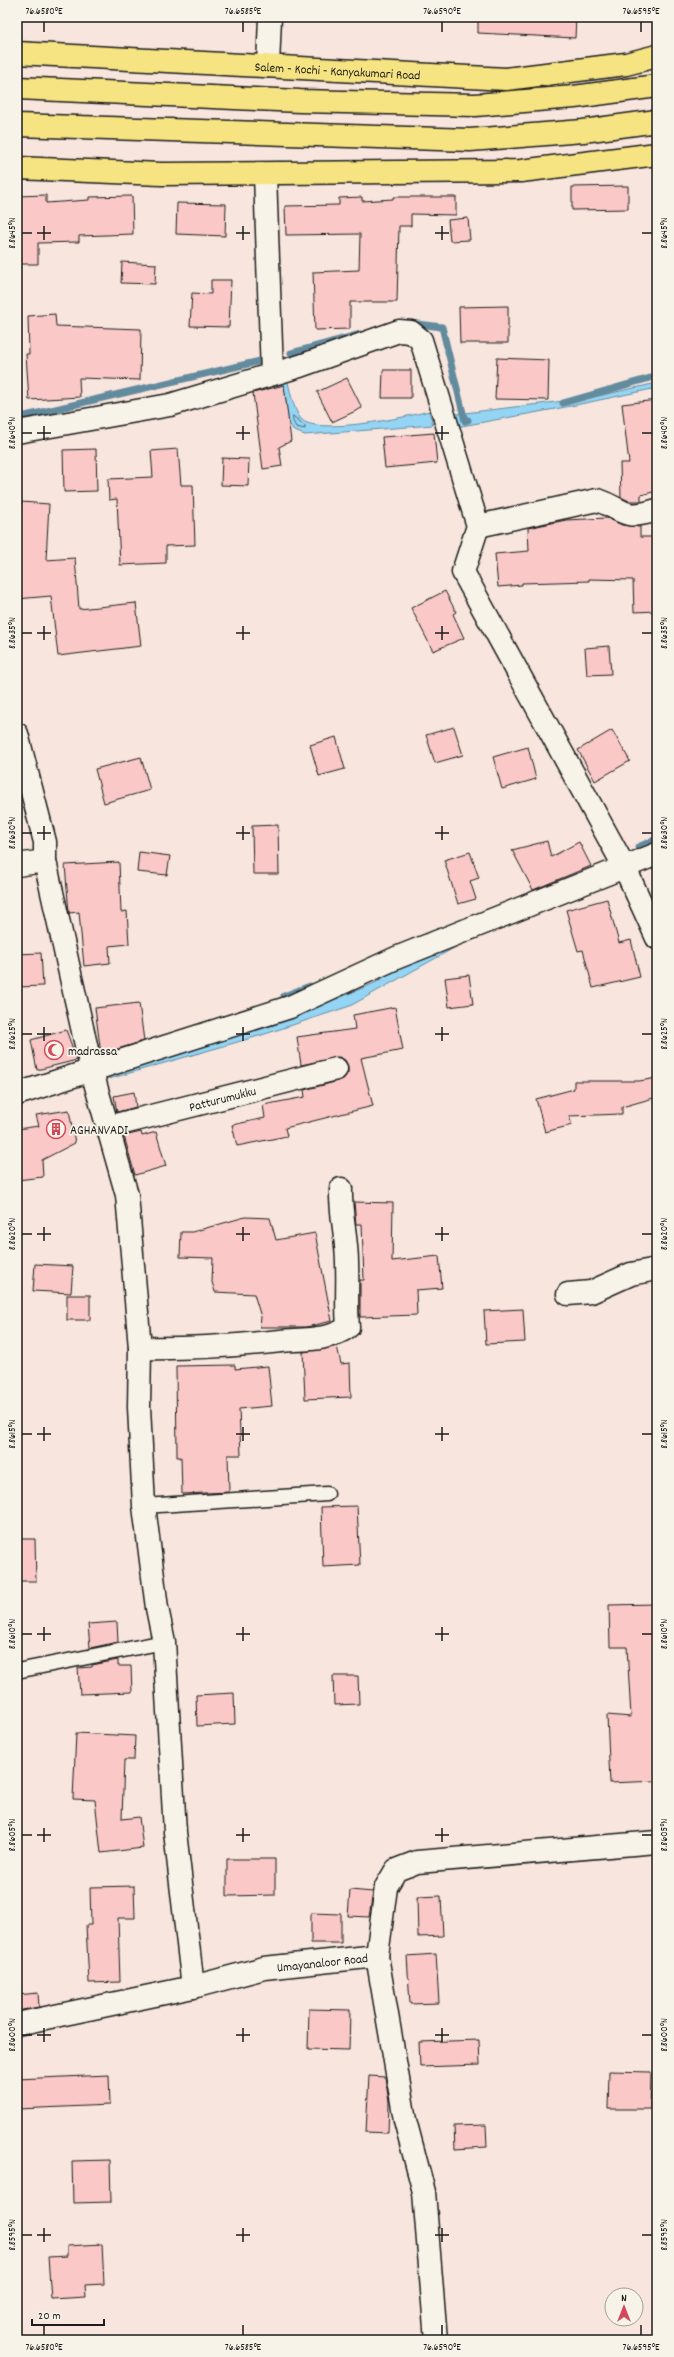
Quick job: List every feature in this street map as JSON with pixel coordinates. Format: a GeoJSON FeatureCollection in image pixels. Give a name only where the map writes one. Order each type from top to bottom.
{"type":"FeatureCollection","features":[{"type":"Feature","properties":{"kind":"highway","name":"Salem - Kochi - Kanyakumari Road"},"geometry":{"type":"LineString","coordinates":[[17,53],[506,79],[626,64],[657,56]]}},
{"type":"Feature","properties":{"kind":"highway"},"geometry":{"type":"LineString","coordinates":[[17,88],[300,102],[475,105],[574,97],[657,86]]}},
{"type":"Feature","properties":{"kind":"highway"},"geometry":{"type":"LineString","coordinates":[[17,125],[470,140],[583,131],[657,121]]}},
{"type":"Feature","properties":{"kind":"highway"},"geometry":{"type":"LineString","coordinates":[[17,168],[161,174],[521,171],[657,154]]}},
{"type":"Feature","properties":{"kind":"street"},"geometry":{"type":"LineString","coordinates":[[268,66],[270,17]]}},
{"type":"Feature","properties":{"kind":"street"},"geometry":{"type":"LineString","coordinates":[[265,174],[272,374]]}},
{"type":"Feature","properties":{"kind":"street"},"geometry":{"type":"LineString","coordinates":[[17,432],[170,405],[272,374],[399,331],[411,332],[421,340],[478,526],[463,572],[624,866],[657,938]]}},
{"type":"Feature","properties":{"kind":"street"},"geometry":{"type":"LineString","coordinates":[[478,526],[597,500],[608,504],[623,514],[639,516],[657,510]]}},
{"type":"Feature","properties":{"kind":"street"},"geometry":{"type":"LineString","coordinates":[[17,734],[45,842],[45,861],[92,1072],[127,1195],[140,1348],[139,1407],[144,1506],[157,1608],[164,1642],[175,1832],[193,1987]]}},
{"type":"Feature","properties":{"kind":"street"},"geometry":{"type":"LineString","coordinates":[[17,1094],[92,1072],[290,1007],[396,958],[657,854]]}},
{"type":"Feature","properties":{"kind":"street"},"geometry":{"type":"LineString","coordinates":[[17,864],[45,861]]}},
{"type":"Feature","properties":{"kind":"street","name":"Patturumukku"},"geometry":{"type":"LineString","coordinates":[[108,1127],[336,1068]]}},
{"type":"Feature","properties":{"kind":"street"},"geometry":{"type":"LineString","coordinates":[[140,1348],[188,1349],[225,1347],[338,1334],[348,1327],[346,1301],[347,1262],[340,1211],[341,1190]]}},
{"type":"Feature","properties":{"kind":"street"},"geometry":{"type":"LineString","coordinates":[[568,1294],[591,1292],[631,1274],[657,1269]]}},
{"type":"Feature","properties":{"kind":"street","name":"Umayanaloor Road"},"geometry":{"type":"LineString","coordinates":[[17,2024],[193,1987],[264,1968],[377,1956],[386,1887],[396,1870],[417,1862],[657,1842]]}},
{"type":"Feature","properties":{"kind":"street"},"geometry":{"type":"LineString","coordinates":[[377,1956],[405,2120],[424,2192],[436,2340]]}},
{"type":"Feature","properties":{"kind":"lane"},"geometry":{"type":"LineString","coordinates":[[144,1506],[327,1494]]}},
{"type":"Feature","properties":{"kind":"lane"},"geometry":{"type":"LineString","coordinates":[[17,1671],[164,1642]]}},
{"type":"Feature","properties":{"kind":"water"},"geometry":{"type":"Polygon","coordinates":[[[287,378],[298,415],[301,419],[310,424],[342,426],[362,424],[429,411],[433,425],[305,435],[294,431],[289,423],[278,381],[287,378]]]}},
{"type":"Feature","properties":{"kind":"water"},"geometry":{"type":"Polygon","coordinates":[[[657,383],[657,388],[566,407],[451,428],[448,415],[589,398],[657,383]]]}},
{"type":"Feature","properties":{"kind":"water"},"geometry":{"type":"Polygon","coordinates":[[[470,939],[350,1006],[262,1035],[109,1079],[107,1072],[219,1037],[273,1025],[377,982],[384,977],[390,968],[470,939]]]}},
{"type":"Feature","properties":{"kind":"building"},"geometry":{"type":"Polygon","coordinates":[[[478,17],[576,17],[575,38],[478,33],[478,17]]]}},
{"type":"Feature","properties":{"kind":"building"},"geometry":{"type":"Polygon","coordinates":[[[628,186],[628,209],[572,210],[572,187],[628,186]]]}},
{"type":"Feature","properties":{"kind":"building"},"geometry":{"type":"Polygon","coordinates":[[[46,195],[46,203],[89,200],[89,197],[132,196],[133,234],[79,236],[79,242],[38,243],[38,264],[17,264],[17,196],[46,195]]]}},
{"type":"Feature","properties":{"kind":"building"},"geometry":{"type":"Polygon","coordinates":[[[362,197],[362,201],[393,199],[393,197],[456,197],[456,215],[411,214],[411,226],[399,226],[397,302],[350,302],[350,329],[315,330],[313,272],[359,270],[360,234],[286,235],[285,206],[339,205],[339,198],[362,197]]]}},
{"type":"Feature","properties":{"kind":"building"},"geometry":{"type":"Polygon","coordinates":[[[177,203],[226,204],[225,236],[176,234],[177,203]]]}},
{"type":"Feature","properties":{"kind":"building"},"geometry":{"type":"Polygon","coordinates":[[[468,218],[470,240],[450,241],[448,220],[468,218]]]}},
{"type":"Feature","properties":{"kind":"building"},"geometry":{"type":"Polygon","coordinates":[[[122,262],[156,264],[155,284],[121,283],[122,262]]]}},
{"type":"Feature","properties":{"kind":"building"},"geometry":{"type":"Polygon","coordinates":[[[211,280],[231,280],[229,327],[190,326],[192,293],[211,294],[211,280]]]}},
{"type":"Feature","properties":{"kind":"building"},"geometry":{"type":"Polygon","coordinates":[[[508,306],[508,343],[460,343],[459,307],[508,306]]]}},
{"type":"Feature","properties":{"kind":"building"},"geometry":{"type":"Polygon","coordinates":[[[55,314],[56,326],[141,329],[140,380],[79,378],[80,397],[29,400],[26,354],[29,354],[28,316],[55,314]]]}},
{"type":"Feature","properties":{"kind":"building"},"geometry":{"type":"Polygon","coordinates":[[[497,358],[549,360],[548,400],[495,399],[497,358]]]}},
{"type":"Feature","properties":{"kind":"building"},"geometry":{"type":"Polygon","coordinates":[[[383,370],[411,370],[411,398],[382,398],[383,370]]]}},
{"type":"Feature","properties":{"kind":"building"},"geometry":{"type":"Polygon","coordinates":[[[347,378],[362,408],[332,422],[317,392],[347,378]]]}},
{"type":"Feature","properties":{"kind":"building"},"geometry":{"type":"Polygon","coordinates":[[[284,385],[291,441],[279,447],[282,466],[263,469],[253,393],[284,385]]]}},
{"type":"Feature","properties":{"kind":"building"},"geometry":{"type":"Polygon","coordinates":[[[657,400],[657,491],[641,495],[641,501],[629,501],[621,497],[620,463],[629,463],[622,404],[657,400]]]}},
{"type":"Feature","properties":{"kind":"building"},"geometry":{"type":"Polygon","coordinates":[[[434,433],[437,463],[385,468],[382,437],[434,433]]]}},
{"type":"Feature","properties":{"kind":"building"},"geometry":{"type":"Polygon","coordinates":[[[96,449],[97,491],[64,492],[63,450],[96,449]]]}},
{"type":"Feature","properties":{"kind":"building"},"geometry":{"type":"Polygon","coordinates":[[[178,449],[181,485],[193,485],[195,545],[166,546],[166,563],[120,565],[117,499],[109,500],[108,479],[153,477],[151,451],[178,449]]]}},
{"type":"Feature","properties":{"kind":"building"},"geometry":{"type":"Polygon","coordinates":[[[222,458],[249,459],[248,486],[221,485],[222,458]]]}},
{"type":"Feature","properties":{"kind":"building"},"geometry":{"type":"Polygon","coordinates":[[[21,502],[49,504],[46,560],[75,558],[79,609],[136,603],[141,646],[58,656],[51,596],[17,599],[21,502]]]}},
{"type":"Feature","properties":{"kind":"building"},"geometry":{"type":"Polygon","coordinates":[[[607,518],[622,525],[640,527],[640,537],[657,537],[657,611],[634,612],[633,580],[589,579],[589,581],[522,583],[522,585],[498,587],[495,554],[529,551],[528,528],[566,520],[607,518]]]}},
{"type":"Feature","properties":{"kind":"building"},"geometry":{"type":"Polygon","coordinates":[[[445,591],[456,612],[453,614],[464,638],[433,651],[411,608],[445,591]]]}},
{"type":"Feature","properties":{"kind":"building"},"geometry":{"type":"Polygon","coordinates":[[[609,646],[611,674],[587,675],[585,648],[609,646]]]}},
{"type":"Feature","properties":{"kind":"building"},"geometry":{"type":"Polygon","coordinates":[[[454,727],[463,755],[435,763],[426,735],[454,727]]]}},
{"type":"Feature","properties":{"kind":"building"},"geometry":{"type":"Polygon","coordinates":[[[612,730],[630,761],[595,781],[578,750],[612,730]]]}},
{"type":"Feature","properties":{"kind":"building"},"geometry":{"type":"Polygon","coordinates":[[[336,737],[345,769],[319,776],[310,745],[336,737]]]}},
{"type":"Feature","properties":{"kind":"building"},"geometry":{"type":"Polygon","coordinates":[[[528,747],[536,779],[502,789],[493,757],[528,747]]]}},
{"type":"Feature","properties":{"kind":"building"},"geometry":{"type":"Polygon","coordinates":[[[141,757],[150,790],[104,803],[95,769],[141,757]]]}},
{"type":"Feature","properties":{"kind":"building"},"geometry":{"type":"Polygon","coordinates":[[[278,825],[279,874],[253,874],[252,826],[278,825]]]}},
{"type":"Feature","properties":{"kind":"building"},"geometry":{"type":"Polygon","coordinates":[[[547,841],[551,857],[579,842],[591,866],[533,890],[512,850],[547,841]]]}},
{"type":"Feature","properties":{"kind":"building"},"geometry":{"type":"Polygon","coordinates":[[[139,852],[170,856],[167,875],[137,872],[139,852]]]}},
{"type":"Feature","properties":{"kind":"building"},"geometry":{"type":"Polygon","coordinates":[[[470,852],[479,878],[470,881],[476,899],[458,904],[444,860],[470,852]]]}},
{"type":"Feature","properties":{"kind":"building"},"geometry":{"type":"Polygon","coordinates":[[[119,862],[121,912],[127,911],[129,944],[109,946],[110,963],[84,966],[79,912],[69,913],[65,865],[119,862]]]}},
{"type":"Feature","properties":{"kind":"building"},"geometry":{"type":"Polygon","coordinates":[[[607,899],[619,943],[631,940],[640,977],[593,988],[583,950],[578,951],[566,910],[607,899]]]}},
{"type":"Feature","properties":{"kind":"building"},"geometry":{"type":"Polygon","coordinates":[[[41,953],[43,986],[17,987],[17,954],[41,953]]]}},
{"type":"Feature","properties":{"kind":"building"},"geometry":{"type":"Polygon","coordinates":[[[469,975],[473,1004],[449,1007],[445,978],[469,975]]]}},
{"type":"Feature","properties":{"kind":"building"},"geometry":{"type":"Polygon","coordinates":[[[139,1003],[144,1041],[101,1054],[95,1008],[139,1003]]]}},
{"type":"Feature","properties":{"kind":"building"},"geometry":{"type":"Polygon","coordinates":[[[395,1007],[403,1050],[361,1058],[373,1106],[285,1128],[287,1136],[237,1146],[232,1125],[265,1118],[263,1105],[305,1097],[304,1090],[339,1081],[348,1073],[348,1066],[345,1060],[339,1057],[301,1065],[297,1037],[355,1029],[353,1015],[395,1007]]]}},
{"type":"Feature","properties":{"kind":"building","name":"madrassa"},"geometry":{"type":"Polygon","coordinates":[[[66,1030],[77,1060],[37,1070],[31,1040],[66,1030]]]}},
{"type":"Feature","properties":{"kind":"building"},"geometry":{"type":"Polygon","coordinates":[[[657,1078],[657,1097],[622,1107],[622,1114],[569,1116],[572,1125],[545,1132],[536,1099],[574,1089],[574,1081],[639,1081],[657,1078]]]}},
{"type":"Feature","properties":{"kind":"building"},"geometry":{"type":"Polygon","coordinates":[[[134,1092],[136,1107],[117,1112],[114,1096],[134,1092]]]}},
{"type":"Feature","properties":{"kind":"building"},"geometry":{"type":"Polygon","coordinates":[[[69,1110],[75,1143],[42,1160],[43,1177],[17,1180],[17,1129],[39,1126],[36,1115],[69,1110]]]}},
{"type":"Feature","properties":{"kind":"building"},"geometry":{"type":"Polygon","coordinates":[[[141,1132],[142,1136],[156,1132],[166,1166],[135,1175],[124,1136],[141,1132]]]}},
{"type":"Feature","properties":{"kind":"building"},"geometry":{"type":"Polygon","coordinates":[[[354,1202],[393,1203],[392,1261],[439,1256],[442,1288],[416,1290],[417,1315],[360,1317],[360,1280],[364,1280],[362,1224],[356,1224],[354,1202]]]}},
{"type":"Feature","properties":{"kind":"building"},"geometry":{"type":"Polygon","coordinates":[[[245,1217],[270,1218],[276,1240],[315,1233],[332,1321],[306,1327],[260,1327],[261,1317],[254,1294],[215,1292],[212,1282],[213,1258],[180,1257],[181,1232],[192,1232],[245,1217]]]}},
{"type":"Feature","properties":{"kind":"building"},"geometry":{"type":"Polygon","coordinates":[[[35,1264],[73,1266],[71,1293],[33,1291],[35,1264]]]}},
{"type":"Feature","properties":{"kind":"building"},"geometry":{"type":"Polygon","coordinates":[[[67,1295],[90,1295],[90,1320],[67,1320],[67,1295]]]}},
{"type":"Feature","properties":{"kind":"building"},"geometry":{"type":"Polygon","coordinates":[[[523,1309],[525,1342],[486,1344],[484,1311],[523,1309]]]}},
{"type":"Feature","properties":{"kind":"building"},"geometry":{"type":"Polygon","coordinates":[[[337,1346],[341,1364],[350,1363],[351,1397],[305,1399],[303,1352],[337,1346]]]}},
{"type":"Feature","properties":{"kind":"building"},"geometry":{"type":"Polygon","coordinates":[[[235,1365],[235,1369],[268,1366],[272,1406],[239,1409],[241,1455],[228,1455],[229,1492],[182,1494],[181,1457],[177,1457],[176,1366],[235,1365]]]}},
{"type":"Feature","properties":{"kind":"building"},"geometry":{"type":"Polygon","coordinates":[[[357,1506],[360,1565],[323,1567],[321,1507],[357,1506]]]}},
{"type":"Feature","properties":{"kind":"building"},"geometry":{"type":"Polygon","coordinates":[[[17,1539],[35,1539],[36,1581],[17,1581],[17,1539]]]}},
{"type":"Feature","properties":{"kind":"building"},"geometry":{"type":"Polygon","coordinates":[[[656,1604],[657,1781],[610,1783],[607,1715],[631,1717],[627,1647],[610,1647],[609,1605],[656,1604]]]}},
{"type":"Feature","properties":{"kind":"building"},"geometry":{"type":"Polygon","coordinates":[[[117,1622],[118,1642],[90,1648],[88,1624],[117,1622]]]}},
{"type":"Feature","properties":{"kind":"building"},"geometry":{"type":"Polygon","coordinates":[[[118,1660],[118,1666],[131,1666],[132,1692],[80,1694],[78,1668],[92,1667],[92,1665],[118,1660]]]}},
{"type":"Feature","properties":{"kind":"building"},"geometry":{"type":"Polygon","coordinates":[[[333,1676],[358,1676],[359,1704],[334,1705],[333,1676]]]}},
{"type":"Feature","properties":{"kind":"building"},"geometry":{"type":"Polygon","coordinates":[[[234,1693],[235,1724],[197,1726],[196,1695],[234,1693]]]}},
{"type":"Feature","properties":{"kind":"building"},"geometry":{"type":"Polygon","coordinates":[[[76,1733],[135,1736],[134,1760],[124,1760],[122,1819],[139,1817],[143,1848],[101,1853],[95,1800],[73,1799],[76,1733]]]}},
{"type":"Feature","properties":{"kind":"building"},"geometry":{"type":"Polygon","coordinates":[[[227,1859],[275,1859],[275,1895],[227,1896],[227,1859]]]}},
{"type":"Feature","properties":{"kind":"building"},"geometry":{"type":"Polygon","coordinates":[[[134,1886],[135,1918],[118,1918],[120,1982],[89,1983],[86,1925],[91,1925],[90,1887],[134,1886]]]}},
{"type":"Feature","properties":{"kind":"building"},"geometry":{"type":"Polygon","coordinates":[[[350,1890],[373,1892],[369,1917],[348,1916],[350,1890]]]}},
{"type":"Feature","properties":{"kind":"building"},"geometry":{"type":"Polygon","coordinates":[[[441,1896],[443,1936],[418,1937],[417,1897],[441,1896]]]}},
{"type":"Feature","properties":{"kind":"building"},"geometry":{"type":"Polygon","coordinates":[[[311,1913],[341,1914],[341,1943],[311,1943],[311,1913]]]}},
{"type":"Feature","properties":{"kind":"building"},"geometry":{"type":"Polygon","coordinates":[[[436,1954],[439,2003],[410,2004],[407,1956],[436,1954]]]}},
{"type":"Feature","properties":{"kind":"building"},"geometry":{"type":"Polygon","coordinates":[[[38,1993],[39,2007],[17,2011],[17,1995],[38,1993]]]}},
{"type":"Feature","properties":{"kind":"building"},"geometry":{"type":"Polygon","coordinates":[[[309,2009],[350,2010],[349,2050],[308,2049],[309,2009]]]}},
{"type":"Feature","properties":{"kind":"building"},"geometry":{"type":"Polygon","coordinates":[[[479,2040],[480,2065],[420,2067],[419,2042],[479,2040]]]}},
{"type":"Feature","properties":{"kind":"building"},"geometry":{"type":"Polygon","coordinates":[[[609,2071],[651,2072],[650,2109],[608,2109],[609,2071]]]}},
{"type":"Feature","properties":{"kind":"building"},"geometry":{"type":"Polygon","coordinates":[[[109,2075],[110,2105],[17,2109],[17,2079],[109,2075]]]}},
{"type":"Feature","properties":{"kind":"building"},"geometry":{"type":"Polygon","coordinates":[[[369,2076],[385,2077],[389,2102],[388,2133],[366,2132],[369,2076]]]}},
{"type":"Feature","properties":{"kind":"building"},"geometry":{"type":"Polygon","coordinates":[[[486,2125],[487,2147],[455,2149],[454,2126],[486,2125]]]}},
{"type":"Feature","properties":{"kind":"building"},"geometry":{"type":"Polygon","coordinates":[[[110,2160],[111,2202],[73,2203],[72,2161],[110,2160]]]}},
{"type":"Feature","properties":{"kind":"building"},"geometry":{"type":"Polygon","coordinates":[[[102,2244],[104,2284],[85,2285],[86,2297],[51,2299],[48,2257],[67,2256],[67,2246],[102,2244]]]}},
{"type":"Feature","properties":{"kind":"waterway"},"geometry":{"type":"LineString","coordinates":[[410,323],[442,327],[465,421],[468,420]]}},
{"type":"Feature","properties":{"kind":"waterway"},"geometry":{"type":"LineString","coordinates":[[291,353],[360,334]]}},
{"type":"Feature","properties":{"kind":"waterway"},"geometry":{"type":"LineString","coordinates":[[17,418],[260,361]]}},
{"type":"Feature","properties":{"kind":"waterway"},"geometry":{"type":"LineString","coordinates":[[563,403],[657,376]]}},
{"type":"Feature","properties":{"kind":"waterway"},"geometry":{"type":"LineString","coordinates":[[638,847],[657,839]]}},
{"type":"Feature","properties":{"kind":"waterway"},"geometry":{"type":"LineString","coordinates":[[284,996],[310,986]]}},
{"type":"Feature","properties":{"kind":"place","name":"madrassa"},"geometry":{"type":"Point","coordinates":[54,1050]}},
{"type":"Feature","properties":{"kind":"place","name":"AGHANVADI"},"geometry":{"type":"Point","coordinates":[56,1129]}}]}
